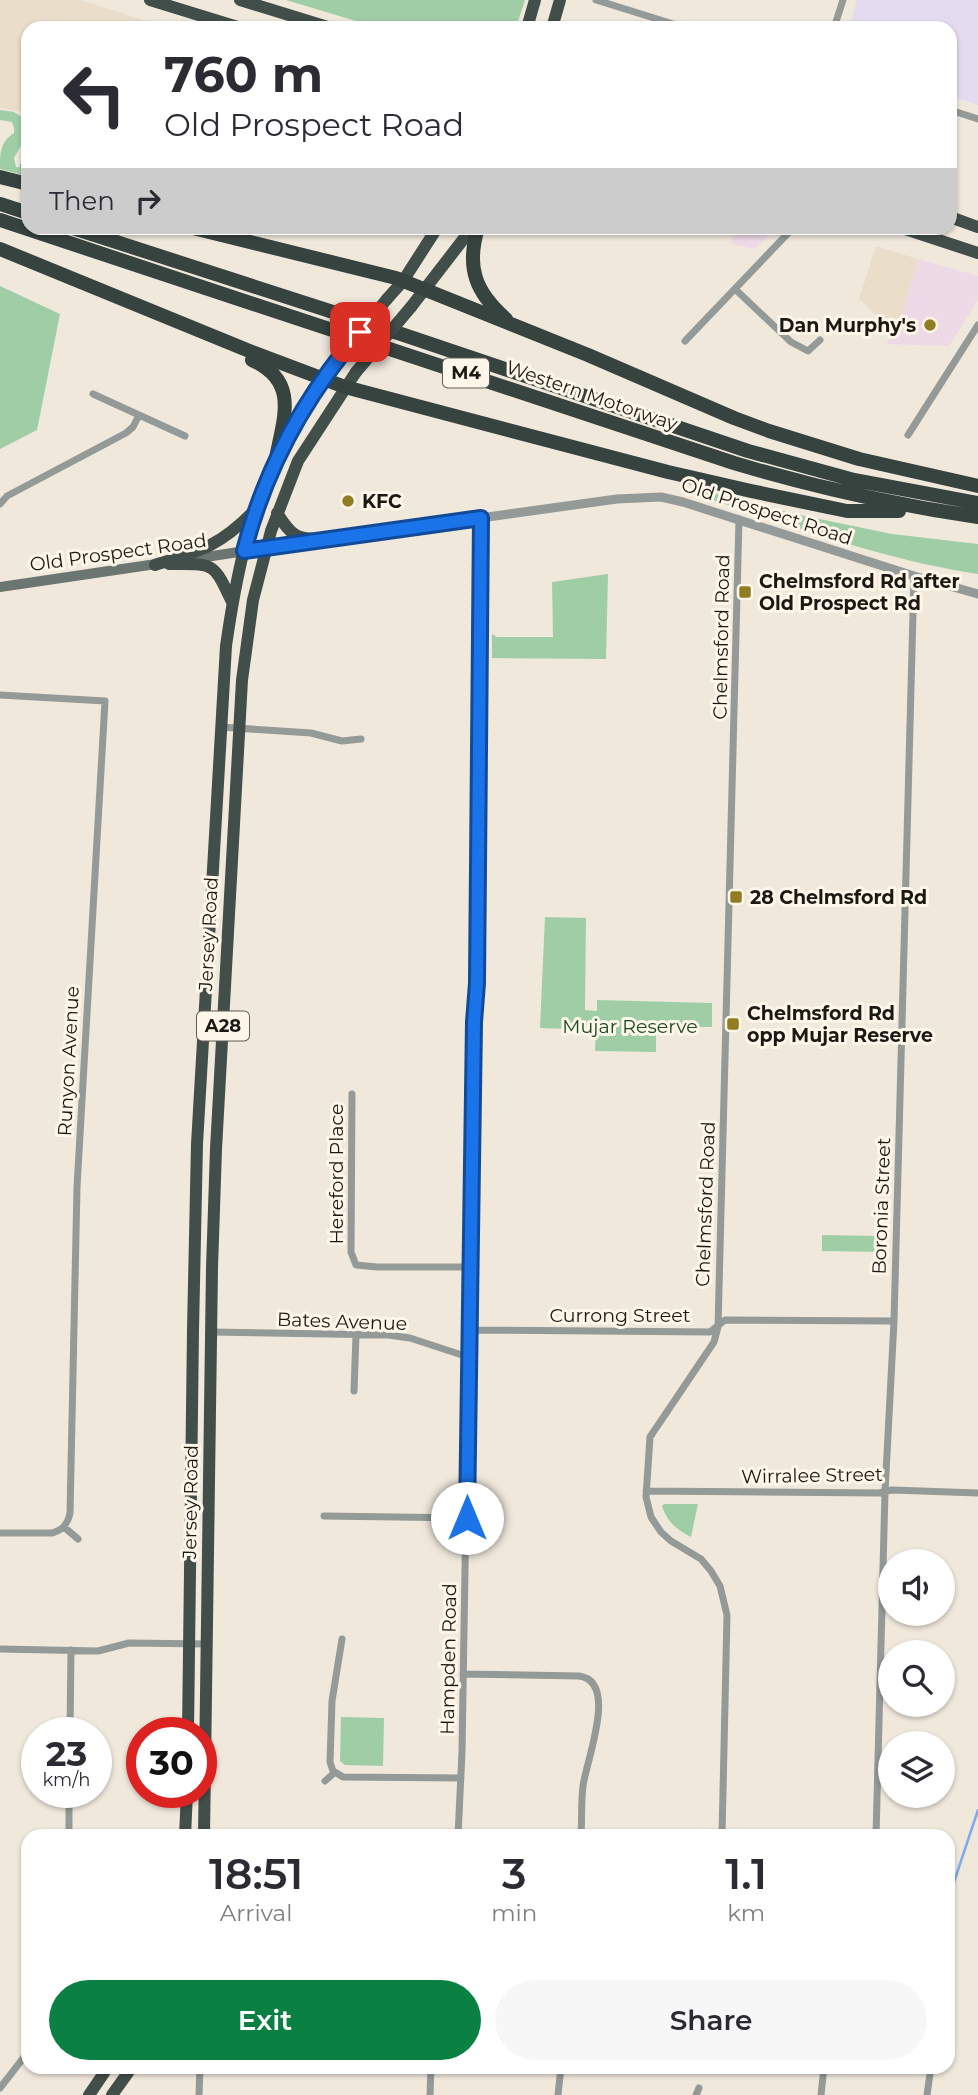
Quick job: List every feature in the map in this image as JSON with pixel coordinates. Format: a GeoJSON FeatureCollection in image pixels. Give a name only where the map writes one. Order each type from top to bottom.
{"type":"FeatureCollection","features":[{"type":"Feature","properties":{"kind":"highway"},"geometry":{"type":"LineString","coordinates":[[150,0],[218,21]]}},
{"type":"Feature","properties":{"kind":"highway"},"geometry":{"type":"LineString","coordinates":[[240,0],[308,21]]}},
{"type":"Feature","properties":{"kind":"highway"},"geometry":{"type":"LineString","coordinates":[[529,21],[535,0]]}},
{"type":"Feature","properties":{"kind":"highway"},"geometry":{"type":"LineString","coordinates":[[554,21],[560,0]]}},
{"type":"Feature","properties":{"kind":"highway"},"geometry":{"type":"LineString","coordinates":[[0,177],[21,182]]}},
{"type":"Feature","properties":{"kind":"highway"},"geometry":{"type":"LineString","coordinates":[[0,204],[21,211]]}},
{"type":"Feature","properties":{"kind":"highway","name":"Western Motorway"},"geometry":{"type":"LineString","coordinates":[[0,220],[21,227]]}},
{"type":"Feature","properties":{"kind":"highway"},"geometry":{"type":"LineString","coordinates":[[957,220],[978,227]]}},
{"type":"Feature","properties":{"kind":"highway","name":"Western Motorway"},"geometry":{"type":"LineString","coordinates":[[45,235],[734,463],[839,491],[978,517]]}},
{"type":"Feature","properties":{"kind":"highway","name":"Western Motorway"},"geometry":{"type":"LineString","coordinates":[[95,235],[401,334],[748,452],[854,480],[978,503]]}},
{"type":"Feature","properties":{"kind":"highway"},"geometry":{"type":"LineString","coordinates":[[220,235],[403,281],[769,431],[859,458],[978,486]]}},
{"type":"Feature","properties":{"kind":"highway","name":"Jersey Road"},"geometry":{"type":"LineString","coordinates":[[188,1717],[197,1170],[220,727],[232,602],[256,509],[276,458],[332,365],[403,281],[433,235]]}},
{"type":"Feature","properties":{"kind":"highway","name":"Jersey Road"},"geometry":{"type":"LineString","coordinates":[[204,1829],[216,1149],[247,629],[265,548],[298,461],[356,372],[466,235]]}},
{"type":"Feature","properties":{"kind":"highway"},"geometry":{"type":"LineString","coordinates":[[476,235],[473,264],[478,285],[490,305],[508,320],[545,339]]}},
{"type":"Feature","properties":{"kind":"highway"},"geometry":{"type":"LineString","coordinates":[[923,235],[978,253]]}},
{"type":"Feature","properties":{"kind":"highway"},"geometry":{"type":"LineString","coordinates":[[0,250],[345,387],[668,472],[824,507],[847,511],[935,511]]}},
{"type":"Feature","properties":{"kind":"highway"},"geometry":{"type":"LineString","coordinates":[[0,258],[266,368],[281,384],[286,402],[276,458]]}},
{"type":"Feature","properties":{"kind":"highway"},"geometry":{"type":"LineString","coordinates":[[155,565],[201,551],[233,531],[256,509]]}},
{"type":"Feature","properties":{"kind":"highway"},"geometry":{"type":"LineString","coordinates":[[277,513],[293,535],[308,540],[325,540]]}},
{"type":"Feature","properties":{"kind":"highway"},"geometry":{"type":"LineString","coordinates":[[155,565],[200,564],[213,569],[222,579],[232,602]]}},
{"type":"Feature","properties":{"kind":"highway"},"geometry":{"type":"LineString","coordinates":[[186,1829],[187,1808]]}},
{"type":"Feature","properties":{"kind":"highway"},"geometry":{"type":"LineString","coordinates":[[89,2095],[103,2074]]}},
{"type":"Feature","properties":{"kind":"highway"},"geometry":{"type":"LineString","coordinates":[[112,2095],[127,2074]]}},
{"type":"Feature","properties":{"kind":"main road","name":"Old Prospect Road"},"geometry":{"type":"LineString","coordinates":[[0,587],[265,548]]}},
{"type":"Feature","properties":{"kind":"street"},"geometry":{"type":"LineString","coordinates":[[596,0],[664,21]]}},
{"type":"Feature","properties":{"kind":"street"},"geometry":{"type":"LineString","coordinates":[[836,21],[843,0]]}},
{"type":"Feature","properties":{"kind":"street"},"geometry":{"type":"LineString","coordinates":[[957,112],[978,119]]}},
{"type":"Feature","properties":{"kind":"street"},"geometry":{"type":"LineString","coordinates":[[685,341],[786,235]]}},
{"type":"Feature","properties":{"kind":"street"},"geometry":{"type":"LineString","coordinates":[[735,289],[791,342],[808,351],[820,340]]}},
{"type":"Feature","properties":{"kind":"street"},"geometry":{"type":"LineString","coordinates":[[908,435],[978,325]]}},
{"type":"Feature","properties":{"kind":"street"},"geometry":{"type":"LineString","coordinates":[[93,394],[185,436]]}},
{"type":"Feature","properties":{"kind":"street"},"geometry":{"type":"LineString","coordinates":[[0,503],[7,496],[126,433],[133,427],[139,415]]}},
{"type":"Feature","properties":{"kind":"street","name":"Old Prospect Road"},"geometry":{"type":"LineString","coordinates":[[265,548],[640,497],[673,499],[978,594]]}},
{"type":"Feature","properties":{"kind":"street","name":"Hampden Road"},"geometry":{"type":"LineString","coordinates":[[458,1829],[467,1518],[474,1022],[477,983],[481,518]]}},
{"type":"Feature","properties":{"kind":"street","name":"Chelmsford Road"},"geometry":{"type":"LineString","coordinates":[[722,1829],[726,1602],[720,1586],[706,1565],[671,1541],[655,1525],[648,1507],[646,1491],[650,1437],[710,1350],[718,1326],[739,520]]}},
{"type":"Feature","properties":{"kind":"street","name":"Boronia Street"},"geometry":{"type":"LineString","coordinates":[[876,1829],[894,1321],[914,576]]}},
{"type":"Feature","properties":{"kind":"street","name":"Runyon Avenue"},"geometry":{"type":"LineString","coordinates":[[0,695],[105,701],[77,1187],[70,1513],[64,1527]]}},
{"type":"Feature","properties":{"kind":"street"},"geometry":{"type":"LineString","coordinates":[[220,727],[311,733],[342,741],[361,740]]}},
{"type":"Feature","properties":{"kind":"street","name":"Hereford Place"},"geometry":{"type":"LineString","coordinates":[[352,1094],[351,1252],[356,1265],[471,1267]]}},
{"type":"Feature","properties":{"kind":"street","name":"Currong Street"},"geometry":{"type":"LineString","coordinates":[[468,1330],[710,1332],[725,1320],[894,1321]]}},
{"type":"Feature","properties":{"kind":"street","name":"Bates Avenue"},"geometry":{"type":"LineString","coordinates":[[211,1332],[388,1335],[410,1338],[468,1357]]}},
{"type":"Feature","properties":{"kind":"street"},"geometry":{"type":"LineString","coordinates":[[354,1391],[356,1335]]}},
{"type":"Feature","properties":{"kind":"street","name":"Wirralee Street"},"geometry":{"type":"LineString","coordinates":[[646,1491],[892,1490],[978,1493]]}},
{"type":"Feature","properties":{"kind":"street"},"geometry":{"type":"LineString","coordinates":[[324,1516],[467,1518]]}},
{"type":"Feature","properties":{"kind":"street"},"geometry":{"type":"LineString","coordinates":[[0,1533],[47,1534],[64,1527],[78,1539]]}},
{"type":"Feature","properties":{"kind":"street"},"geometry":{"type":"LineString","coordinates":[[342,1639],[332,1701],[330,1762],[334,1773],[343,1777],[461,1778]]}},
{"type":"Feature","properties":{"kind":"street"},"geometry":{"type":"LineString","coordinates":[[0,1649],[105,1650],[129,1643],[207,1644]]}},
{"type":"Feature","properties":{"kind":"street"},"geometry":{"type":"LineString","coordinates":[[70,1717],[71,1650]]}},
{"type":"Feature","properties":{"kind":"street"},"geometry":{"type":"LineString","coordinates":[[463,1674],[579,1675],[594,1682],[598,1693],[597,1720],[583,1782],[582,1829]]}},
{"type":"Feature","properties":{"kind":"street"},"geometry":{"type":"LineString","coordinates":[[325,1781],[334,1773]]}},
{"type":"Feature","properties":{"kind":"street"},"geometry":{"type":"LineString","coordinates":[[69,1808],[69,1829]]}},
{"type":"Feature","properties":{"kind":"street"},"geometry":{"type":"LineString","coordinates":[[0,2088],[21,2061]]}},
{"type":"Feature","properties":{"kind":"street"},"geometry":{"type":"LineString","coordinates":[[199,2095],[200,2074]]}},
{"type":"Feature","properties":{"kind":"street"},"geometry":{"type":"LineString","coordinates":[[430,2074],[430,2095]]}},
{"type":"Feature","properties":{"kind":"street"},"geometry":{"type":"LineString","coordinates":[[558,2095],[560,2074]]}},
{"type":"Feature","properties":{"kind":"street"},"geometry":{"type":"LineString","coordinates":[[821,2095],[823,2074]]}},
{"type":"Feature","properties":{"kind":"street"},"geometry":{"type":"LineString","coordinates":[[927,2095],[931,2074]]}},
{"type":"Feature","properties":{"kind":"shaded area"},"geometry":{"type":"Polygon","coordinates":[[[0,0],[81,0],[147,21],[21,21],[21,112],[0,108],[0,0]]]}},
{"type":"Feature","properties":{"kind":"shaded area"},"geometry":{"type":"Polygon","coordinates":[[[857,0],[978,0],[978,105],[957,98],[957,21],[851,21],[857,0]]]}},
{"type":"Feature","properties":{"kind":"shaded area"},"geometry":{"type":"Polygon","coordinates":[[[732,235],[770,235],[755,249],[731,244],[732,235]]]}},
{"type":"Feature","properties":{"kind":"shaded area"},"geometry":{"type":"Polygon","coordinates":[[[876,246],[918,259],[896,334],[859,299],[876,246]]]}},
{"type":"Feature","properties":{"kind":"shaded area"},"geometry":{"type":"Polygon","coordinates":[[[918,259],[978,276],[978,300],[949,346],[886,344],[896,334],[918,259]]]}},
{"type":"Feature","properties":{"kind":"green space"},"geometry":{"type":"Polygon","coordinates":[[[286,0],[525,0],[518,21],[356,21],[286,0]]]}},
{"type":"Feature","properties":{"kind":"green space"},"geometry":{"type":"Polygon","coordinates":[[[0,110],[14,112],[21,116],[21,146],[14,158],[16,167],[21,167],[21,174],[0,169],[2,148],[14,133],[14,128],[12,122],[0,120],[0,110]]]}},
{"type":"Feature","properties":{"kind":"green space"},"geometry":{"type":"Polygon","coordinates":[[[0,286],[60,314],[37,430],[0,449],[0,286]]]}},
{"type":"Feature","properties":{"kind":"green space"},"geometry":{"type":"Polygon","coordinates":[[[701,490],[795,514],[892,534],[978,544],[978,574],[908,560],[839,541],[704,497],[700,494],[701,490]]]}},
{"type":"Feature","properties":{"kind":"green space"},"geometry":{"type":"Polygon","coordinates":[[[608,574],[606,659],[492,658],[492,634],[497,637],[553,637],[552,582],[608,574]]]}},
{"type":"Feature","properties":{"kind":"green space","name":"Mujar Reserve"},"geometry":{"type":"Polygon","coordinates":[[[545,917],[586,918],[585,1010],[597,1011],[597,1000],[712,1003],[712,1027],[656,1027],[656,1052],[595,1051],[596,1030],[540,1028],[545,917]]]}},
{"type":"Feature","properties":{"kind":"green space"},"geometry":{"type":"Polygon","coordinates":[[[822,1235],[882,1236],[882,1252],[822,1251],[822,1235]]]}},
{"type":"Feature","properties":{"kind":"green space"},"geometry":{"type":"Polygon","coordinates":[[[664,1504],[698,1504],[691,1537],[670,1521],[664,1512],[664,1504]]]}},
{"type":"Feature","properties":{"kind":"green space"},"geometry":{"type":"Polygon","coordinates":[[[341,1717],[384,1718],[383,1766],[345,1765],[340,1761],[341,1717]]]}},
{"type":"Feature","properties":{"kind":"waterway"},"geometry":{"type":"LineString","coordinates":[[955,1879],[978,1810]]}},
{"type":"Feature","properties":{"kind":"place","name":"Dan Murphy's"},"geometry":{"type":"Point","coordinates":[930,325]}},
{"type":"Feature","properties":{"kind":"place","name":"KFC"},"geometry":{"type":"Point","coordinates":[348,501]}},
{"type":"Feature","properties":{"kind":"place","name":"Chelmsford Rd after Old Prospect Rd"},"geometry":{"type":"Point","coordinates":[745,592]}},
{"type":"Feature","properties":{"kind":"place","name":"28 Chelmsford Rd"},"geometry":{"type":"Point","coordinates":[736,897]}},
{"type":"Feature","properties":{"kind":"place","name":"Chelmsford Rd opp Mujar Reserve"},"geometry":{"type":"Point","coordinates":[733,1024]}},
{"type":"Feature","properties":{"kind":"route"},"geometry":{"type":"LineString","coordinates":[[360,332],[332,365],[276,458],[260,498],[244,551],[481,518],[477,983],[468,1330],[467,1518]]}}]}
